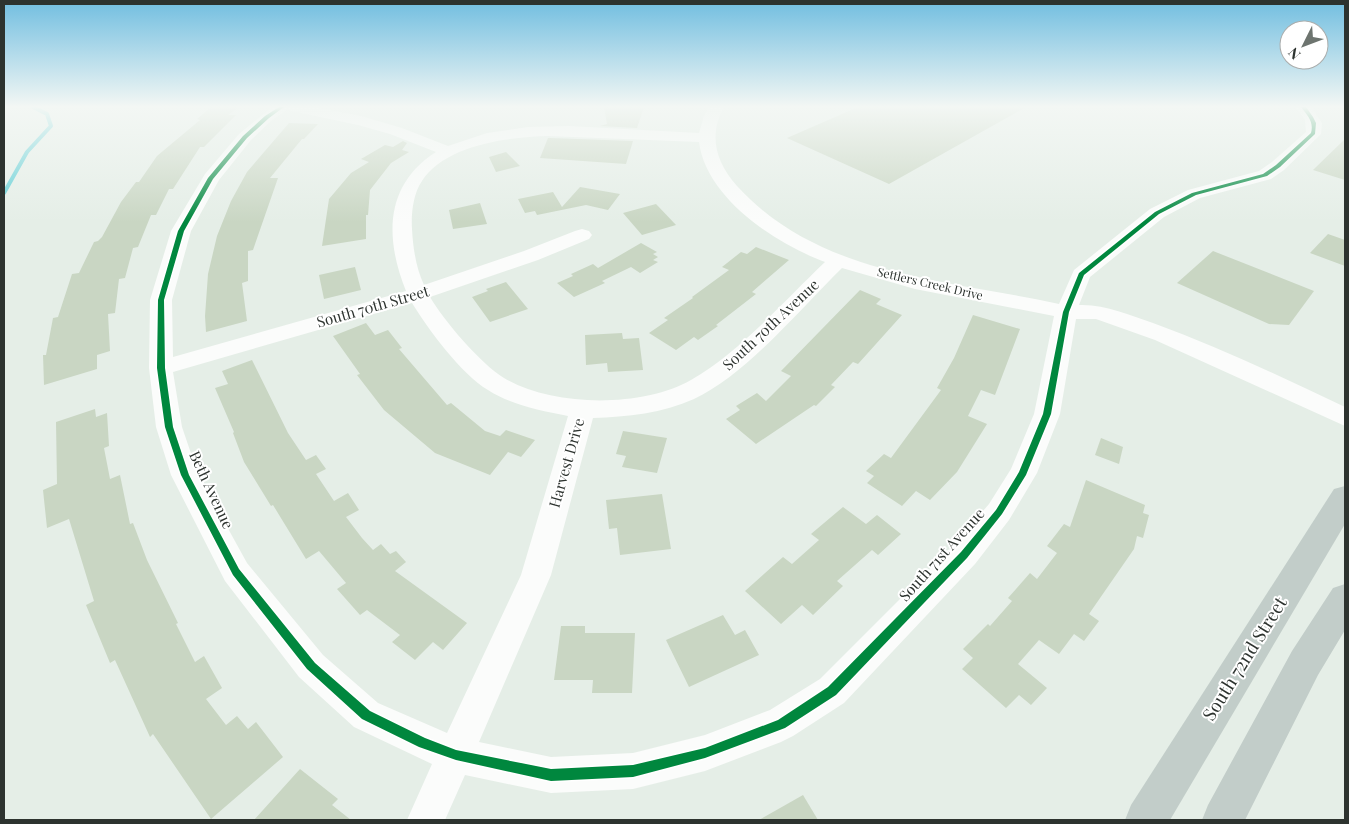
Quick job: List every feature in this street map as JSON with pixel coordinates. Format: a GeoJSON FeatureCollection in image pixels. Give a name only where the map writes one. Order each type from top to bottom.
{"type":"FeatureCollection","features":[{"type":"Feature","properties":{"kind":"main road","name":"South 72nd Street"},"geometry":{"type":"LineString","coordinates":[[1146,820],[1345,498]]}},
{"type":"Feature","properties":{"kind":"main road"},"geometry":{"type":"LineString","coordinates":[[1222,820],[1305,663],[1345,599]]}},
{"type":"Feature","properties":{"kind":"street","name":"Beth Avenue"},"geometry":{"type":"LineString","coordinates":[[238,145],[211,178],[181,231],[162,300],[161,368],[169,427],[185,475],[236,572],[311,666],[366,715],[423,743],[456,754]]}},
{"type":"Feature","properties":{"kind":"street"},"geometry":{"type":"LineString","coordinates":[[432,145],[449,152]]}},
{"type":"Feature","properties":{"kind":"street","name":"Harvest Drive"},"geometry":{"type":"LineString","coordinates":[[426,820],[536,575],[583,409],[526,396],[497,385],[469,360],[417,294],[408,266],[402,231],[405,199],[413,180],[430,165],[449,152],[467,145]]}},
{"type":"Feature","properties":{"kind":"street","name":"Settlers Creek Drive"},"geometry":{"type":"LineString","coordinates":[[707,145],[711,164],[732,195],[761,220],[799,243],[839,260],[888,277],[933,288],[1066,312],[1097,312],[1179,341],[1345,417]]}},
{"type":"Feature","properties":{"kind":"street","name":"South 71st Avenue"},"geometry":{"type":"LineString","coordinates":[[456,754],[551,775],[633,771],[705,753],[781,724],[832,691],[964,555],[999,512],[1024,473],[1047,414],[1066,312],[1081,274],[1157,213],[1194,194],[1265,175],[1301,145]]}},
{"type":"Feature","properties":{"kind":"street","name":"South 70th Street"},"geometry":{"type":"LineString","coordinates":[[161,368],[417,294],[520,261],[582,235]]}},
{"type":"Feature","properties":{"kind":"street","name":"South 70th Avenue"},"geometry":{"type":"LineString","coordinates":[[583,409],[636,405],[668,399],[698,386],[724,371],[839,260]]}},
{"type":"Feature","properties":{"kind":"street","name":"Settlers Creek Drive"},"geometry":{"type":"LineString","coordinates":[[1066,312],[1215,370],[1345,434]]}},
{"type":"Feature","properties":{"kind":"building"},"geometry":{"type":"Polygon","coordinates":[[[170,145],[206,145],[200,147],[173,189],[169,189],[156,215],[151,215],[138,247],[133,248],[125,278],[119,279],[115,313],[108,314],[110,351],[97,355],[97,369],[44,385],[43,355],[46,355],[53,318],[58,317],[72,274],[79,273],[94,242],[102,237],[121,202],[136,182],[139,182],[157,156],[170,145]]]}},
{"type":"Feature","properties":{"kind":"building"},"geometry":{"type":"Polygon","coordinates":[[[270,145],[297,145],[270,178],[278,178],[253,250],[248,251],[248,281],[242,283],[247,321],[206,332],[205,316],[208,274],[217,236],[231,201],[247,172],[270,145]]]}},
{"type":"Feature","properties":{"kind":"building"},"geometry":{"type":"Polygon","coordinates":[[[384,145],[393,147],[405,145],[402,150],[409,152],[391,163],[370,190],[368,215],[366,215],[366,239],[322,246],[329,199],[351,173],[369,162],[361,159],[384,145]]]}},
{"type":"Feature","properties":{"kind":"building"},"geometry":{"type":"Polygon","coordinates":[[[545,145],[632,145],[626,164],[540,158],[545,145]]]}},
{"type":"Feature","properties":{"kind":"building"},"geometry":{"type":"Polygon","coordinates":[[[804,145],[958,145],[889,184],[804,145]]]}},
{"type":"Feature","properties":{"kind":"building"},"geometry":{"type":"Polygon","coordinates":[[[1338,145],[1345,145],[1345,180],[1313,170],[1338,145]]]}},
{"type":"Feature","properties":{"kind":"building"},"geometry":{"type":"Polygon","coordinates":[[[506,152],[520,166],[496,172],[489,157],[506,152]]]}},
{"type":"Feature","properties":{"kind":"building"},"geometry":{"type":"Polygon","coordinates":[[[580,187],[620,194],[608,210],[586,205],[537,215],[535,211],[525,213],[518,199],[553,192],[562,207],[580,187]]]}},
{"type":"Feature","properties":{"kind":"building"},"geometry":{"type":"Polygon","coordinates":[[[480,203],[487,224],[453,229],[449,210],[480,203]]]}},
{"type":"Feature","properties":{"kind":"building"},"geometry":{"type":"Polygon","coordinates":[[[656,204],[676,225],[642,235],[623,213],[656,204]]]}},
{"type":"Feature","properties":{"kind":"building"},"geometry":{"type":"Polygon","coordinates":[[[1328,234],[1345,240],[1345,266],[1310,253],[1328,234]]]}},
{"type":"Feature","properties":{"kind":"building"},"geometry":{"type":"Polygon","coordinates":[[[641,243],[657,252],[653,254],[658,257],[653,260],[658,262],[640,273],[631,267],[602,281],[605,283],[574,297],[557,283],[593,264],[598,268],[641,243]]]}},
{"type":"Feature","properties":{"kind":"building"},"geometry":{"type":"Polygon","coordinates":[[[756,247],[789,260],[752,292],[756,294],[716,325],[718,326],[698,340],[694,337],[676,350],[649,333],[668,320],[664,318],[729,270],[722,267],[741,252],[747,254],[756,247]]]}},
{"type":"Feature","properties":{"kind":"building"},"geometry":{"type":"Polygon","coordinates":[[[1213,251],[1314,291],[1289,325],[1269,324],[1177,283],[1213,251]]]}},
{"type":"Feature","properties":{"kind":"building"},"geometry":{"type":"Polygon","coordinates":[[[355,267],[361,290],[324,299],[319,275],[355,267]]]}},
{"type":"Feature","properties":{"kind":"building"},"geometry":{"type":"Polygon","coordinates":[[[506,282],[528,309],[490,322],[472,297],[488,291],[486,289],[506,282]]]}},
{"type":"Feature","properties":{"kind":"building"},"geometry":{"type":"Polygon","coordinates":[[[860,290],[881,299],[876,304],[902,315],[858,364],[853,362],[831,385],[835,387],[816,406],[814,405],[756,444],[726,419],[740,410],[736,406],[757,393],[766,401],[791,376],[781,371],[860,290]]]}},
{"type":"Feature","properties":{"kind":"building"},"geometry":{"type":"Polygon","coordinates":[[[973,315],[1020,329],[995,395],[981,390],[968,416],[987,424],[957,472],[930,500],[916,491],[902,506],[867,483],[874,476],[866,471],[884,454],[891,458],[941,390],[937,388],[954,358],[973,315]]]}},
{"type":"Feature","properties":{"kind":"building"},"geometry":{"type":"Polygon","coordinates":[[[366,323],[375,335],[388,330],[402,348],[399,349],[447,405],[451,403],[485,431],[500,436],[506,430],[535,440],[521,457],[508,452],[490,475],[435,453],[384,410],[357,375],[360,374],[333,336],[366,323]]]}},
{"type":"Feature","properties":{"kind":"building"},"geometry":{"type":"Polygon","coordinates":[[[622,333],[623,339],[639,338],[643,370],[608,372],[607,363],[586,365],[585,335],[622,333]]]}},
{"type":"Feature","properties":{"kind":"building"},"geometry":{"type":"Polygon","coordinates":[[[252,360],[288,433],[306,460],[316,455],[326,469],[316,474],[334,501],[348,493],[359,510],[346,517],[362,538],[373,550],[381,544],[390,554],[396,551],[406,562],[395,571],[467,623],[443,650],[433,642],[415,660],[392,642],[400,635],[367,610],[360,615],[337,589],[346,583],[319,551],[306,559],[273,505],[271,506],[244,462],[234,432],[215,388],[228,384],[222,371],[252,360]]]}},
{"type":"Feature","properties":{"kind":"building"},"geometry":{"type":"Polygon","coordinates":[[[95,409],[96,417],[107,413],[109,446],[104,448],[110,479],[120,475],[130,524],[133,523],[147,560],[195,662],[204,656],[222,688],[206,699],[226,725],[237,716],[248,729],[256,722],[283,757],[211,819],[153,734],[150,737],[115,660],[110,663],[86,605],[94,601],[69,519],[47,528],[43,490],[57,484],[56,422],[95,409]]]}},
{"type":"Feature","properties":{"kind":"building"},"geometry":{"type":"Polygon","coordinates":[[[623,431],[667,438],[657,473],[622,467],[626,456],[616,454],[623,431]]]}},
{"type":"Feature","properties":{"kind":"building"},"geometry":{"type":"Polygon","coordinates":[[[1101,438],[1123,447],[1119,464],[1095,455],[1101,438]]]}},
{"type":"Feature","properties":{"kind":"building"},"geometry":{"type":"Polygon","coordinates":[[[1086,480],[1145,505],[1143,513],[1149,515],[1143,538],[1137,536],[1134,549],[1089,614],[1099,621],[1084,641],[1074,634],[1059,654],[1039,640],[1018,664],[1047,688],[1031,705],[1019,695],[1006,708],[962,669],[973,658],[963,649],[988,624],[990,626],[1012,601],[1008,598],[1030,573],[1037,579],[1057,553],[1047,546],[1064,524],[1070,527],[1086,480]]]}},
{"type":"Feature","properties":{"kind":"building"},"geometry":{"type":"Polygon","coordinates":[[[662,494],[671,549],[620,555],[617,528],[609,529],[606,500],[662,494]]]}},
{"type":"Feature","properties":{"kind":"building"},"geometry":{"type":"Polygon","coordinates":[[[843,507],[866,524],[877,515],[901,534],[878,555],[872,550],[837,581],[843,586],[813,615],[802,605],[781,624],[745,591],[783,557],[792,564],[819,540],[811,534],[843,507]]]}},
{"type":"Feature","properties":{"kind":"building"},"geometry":{"type":"Polygon","coordinates":[[[723,615],[735,635],[745,630],[759,655],[689,687],[666,640],[723,615]]]}},
{"type":"Feature","properties":{"kind":"building"},"geometry":{"type":"Polygon","coordinates":[[[561,626],[585,626],[585,633],[635,633],[632,693],[592,693],[593,680],[554,680],[561,626]]]}},
{"type":"Feature","properties":{"kind":"building"},"geometry":{"type":"Polygon","coordinates":[[[300,769],[338,799],[332,805],[351,820],[254,820],[300,769]]]}},
{"type":"Feature","properties":{"kind":"building"},"geometry":{"type":"Polygon","coordinates":[[[803,795],[818,820],[759,820],[803,795]]]}},
{"type":"Feature","properties":{"kind":"waterway"},"geometry":{"type":"LineString","coordinates":[[4,193],[27,152],[33,145]]}},
{"type":"Feature","properties":{"kind":"cycle path"},"geometry":{"type":"LineString","coordinates":[[238,145],[211,178],[181,231],[161,300],[161,368],[169,427],[185,475],[236,572],[311,666],[366,715],[423,743],[456,755],[551,775],[633,771],[705,753],[781,724],[832,691],[964,555],[999,512],[1023,473],[1047,414],[1066,312],[1081,274],[1157,213],[1194,194],[1265,175],[1300,145]]}}]}
